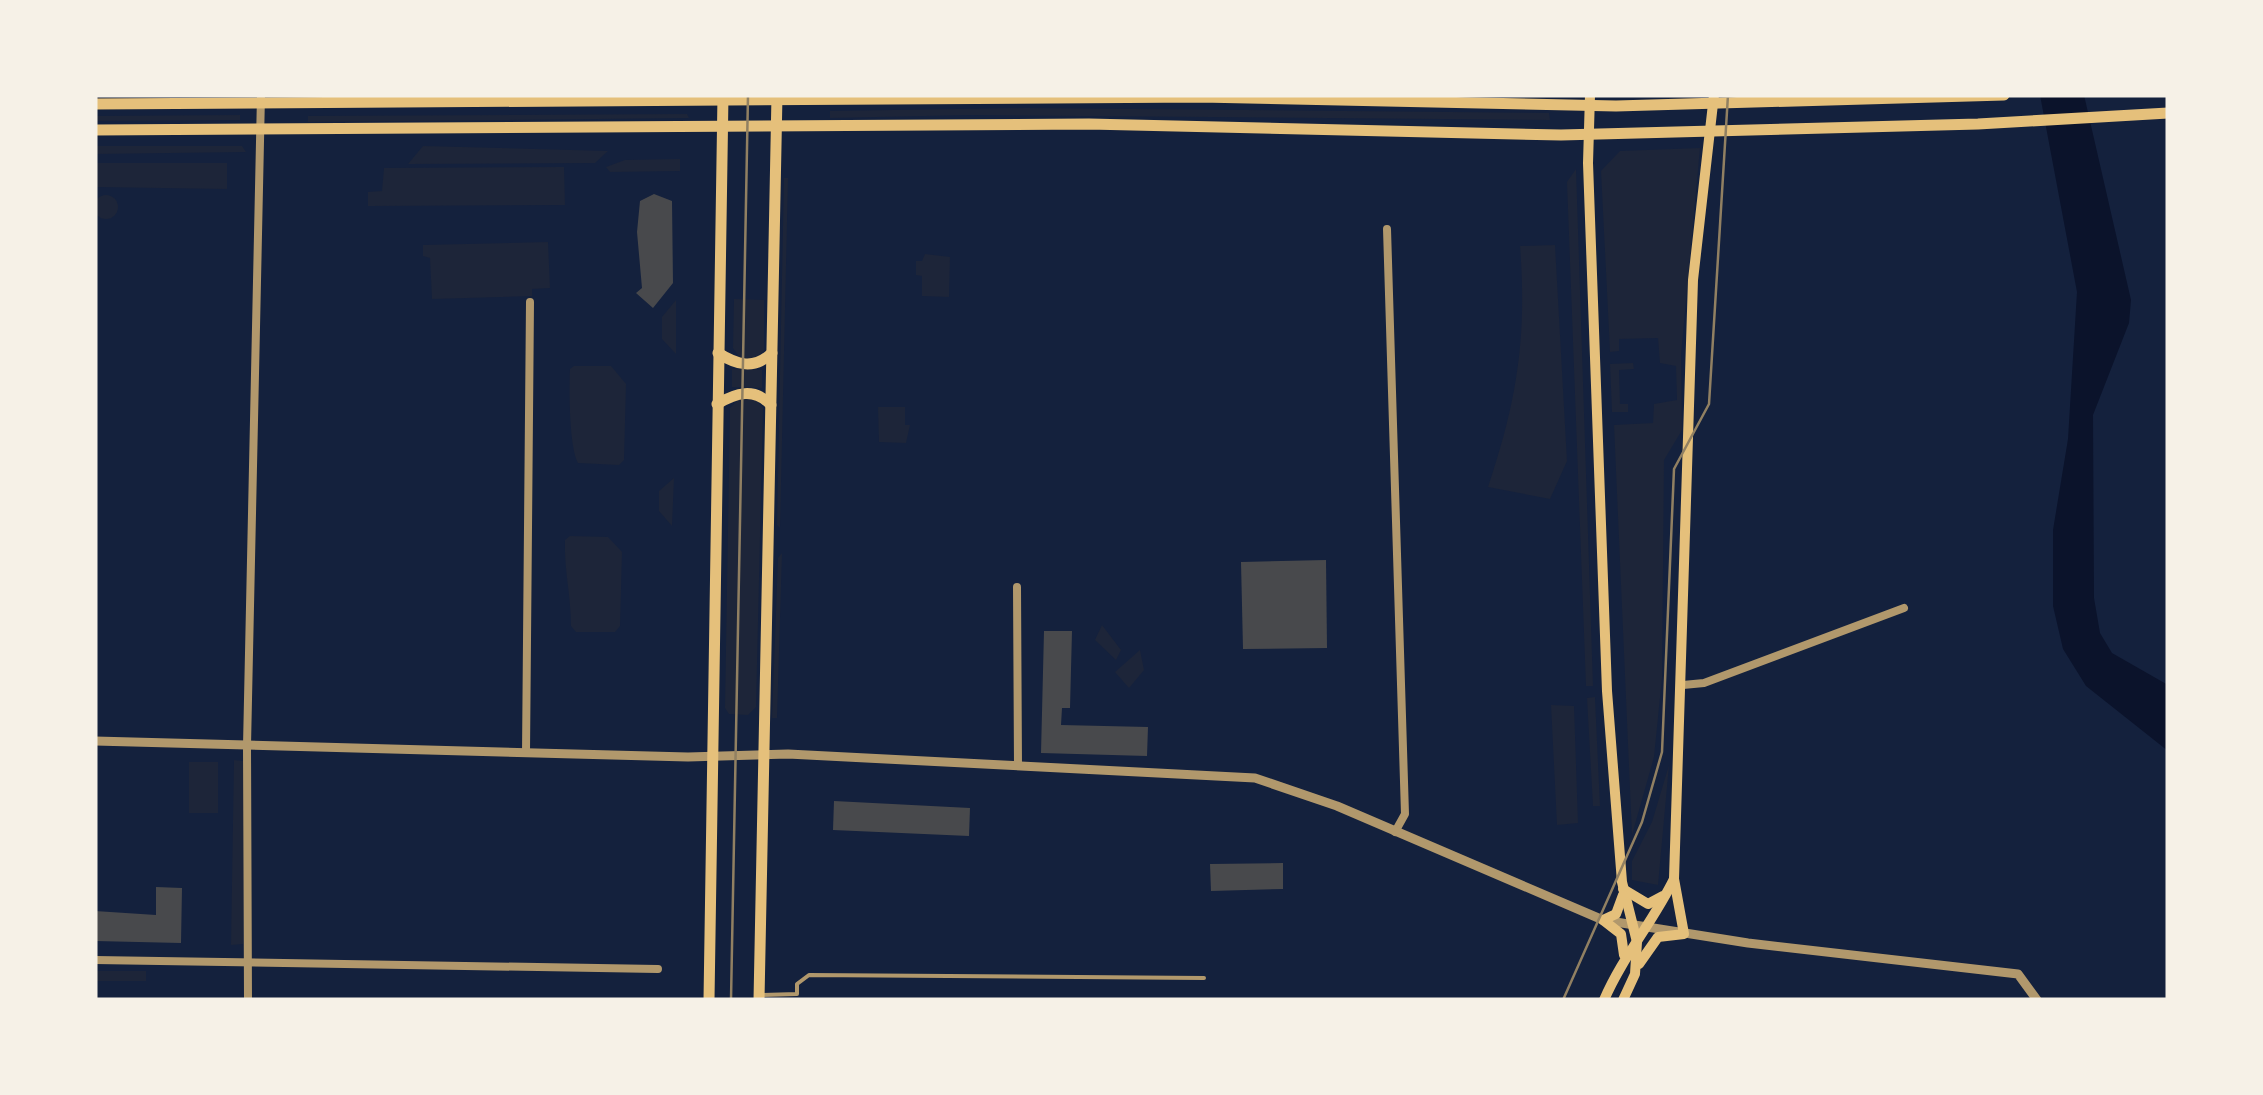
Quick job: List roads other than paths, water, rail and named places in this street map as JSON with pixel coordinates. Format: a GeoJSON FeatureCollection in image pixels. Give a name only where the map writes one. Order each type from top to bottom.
{"type":"FeatureCollection","features":[{"type":"Feature","properties":{"kind":"main road"},"geometry":{"type":"LineString","coordinates":[[1623,1000],[1658,937],[1684,934],[1674,878],[1693,280],[1714,95]]}},
{"type":"Feature","properties":{"kind":"main road"},"geometry":{"type":"LineString","coordinates":[[95,104],[262,98],[1201,97],[1590,100],[1628,106],[2004,95]]}},
{"type":"Feature","properties":{"kind":"main road"},"geometry":{"type":"LineString","coordinates":[[709,1000],[722,97]]}},
{"type":"Feature","properties":{"kind":"main road"},"geometry":{"type":"LineString","coordinates":[[759,998],[777,97]]}},
{"type":"Feature","properties":{"kind":"main road"},"geometry":{"type":"LineString","coordinates":[[1590,100],[1607,691],[1623,891],[1637,942],[1635,974]]}},
{"type":"Feature","properties":{"kind":"main road"},"geometry":{"type":"LineString","coordinates":[[95,130],[1088,124],[1628,134],[1978,124],[2168,113]]}},
{"type":"Feature","properties":{"kind":"main road"},"geometry":{"type":"LineString","coordinates":[[718,353],[748,365],[763,362],[772,353]]}},
{"type":"Feature","properties":{"kind":"main road"},"geometry":{"type":"LineString","coordinates":[[717,404],[742,393],[762,396],[770,405]]}},
{"type":"Feature","properties":{"kind":"main road"},"geometry":{"type":"LineString","coordinates":[[1604,1000],[1624,956],[1649,928],[1674,878]]}},
{"type":"Feature","properties":{"kind":"main road"},"geometry":{"type":"LineString","coordinates":[[1623,891],[1648,904],[1668,892]]}},
{"type":"Feature","properties":{"kind":"main road"},"geometry":{"type":"LineString","coordinates":[[1623,891],[1616,914],[1603,920],[1621,934],[1624,956]]}},
{"type":"Feature","properties":{"kind":"street"},"geometry":{"type":"LineString","coordinates":[[248,1000],[248,746],[262,98]]}},
{"type":"Feature","properties":{"kind":"street"},"geometry":{"type":"LineString","coordinates":[[1387,228],[1406,814],[1395,832]]}},
{"type":"Feature","properties":{"kind":"street"},"geometry":{"type":"LineString","coordinates":[[526,753],[530,302]]}},
{"type":"Feature","properties":{"kind":"street"},"geometry":{"type":"LineString","coordinates":[[1017,587],[1018,766]]}},
{"type":"Feature","properties":{"kind":"street"},"geometry":{"type":"LineString","coordinates":[[1683,685],[1704,683],[1904,608]]}},
{"type":"Feature","properties":{"kind":"street"},"geometry":{"type":"LineString","coordinates":[[95,741],[762,756],[1270,780],[1603,920],[1684,934],[2018,974],[2037,1000]]}},
{"type":"Feature","properties":{"kind":"street"},"geometry":{"type":"LineString","coordinates":[[95,960],[658,969]]}},
{"type":"Feature","properties":{"kind":"lane"},"geometry":{"type":"LineString","coordinates":[[759,998],[797,994],[797,984],[809,974],[1204,978]]}},
{"type":"Feature","properties":{"kind":"tram line"},"geometry":{"type":"LineString","coordinates":[[731,1000],[748,95]]}},
{"type":"Feature","properties":{"kind":"tram line"},"geometry":{"type":"LineString","coordinates":[[1563,1000],[1642,822],[1662,752],[1674,469],[1709,404],[1728,95]]}}]}
